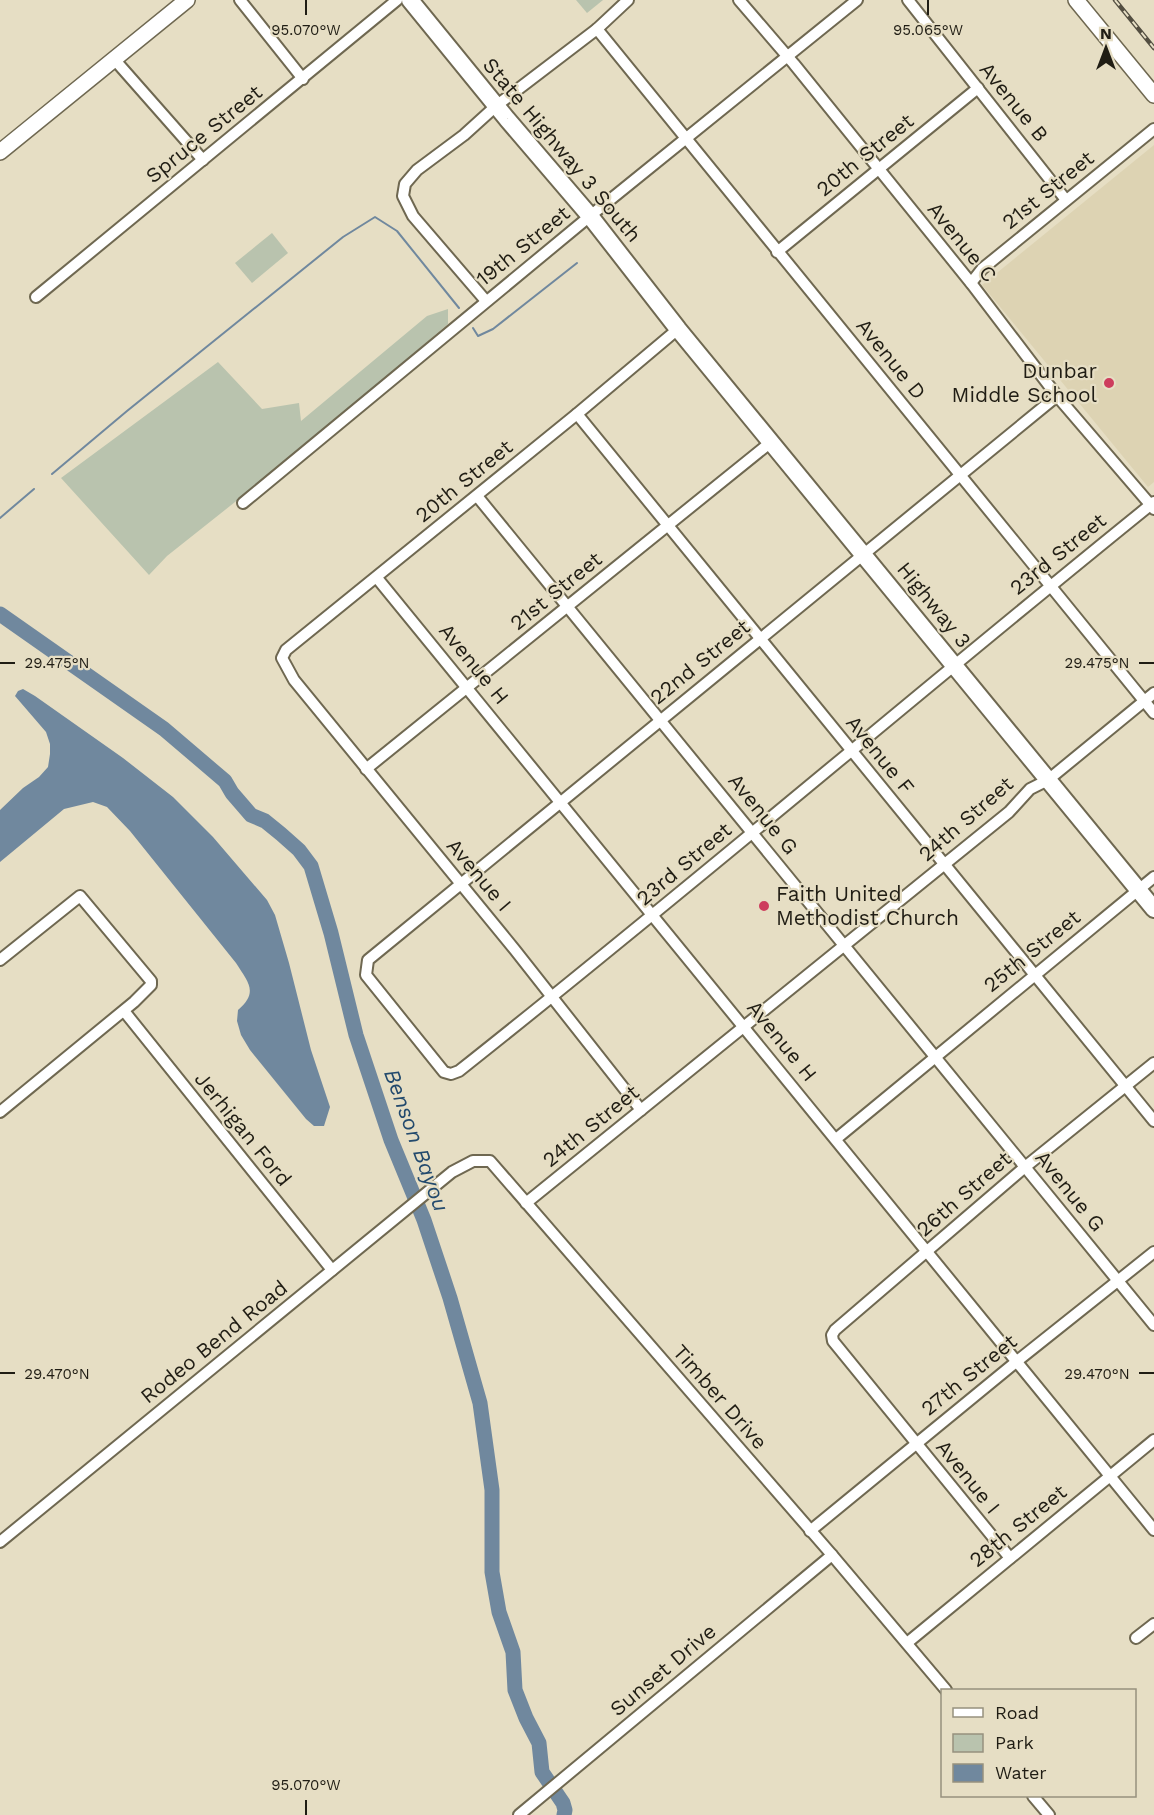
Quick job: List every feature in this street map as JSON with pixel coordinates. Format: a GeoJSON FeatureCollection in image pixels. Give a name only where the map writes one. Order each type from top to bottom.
{"type":"FeatureCollection","features":[{"type":"Feature","properties":{"kind":"main road"},"geometry":{"type":"LineString","coordinates":[[0,152],[186,0]]}},
{"type":"Feature","properties":{"kind":"main road","name":"State Highway 3 South"},"geometry":{"type":"LineString","coordinates":[[410,0],[590,216],[678,329]]}},
{"type":"Feature","properties":{"kind":"main road"},"geometry":{"type":"LineString","coordinates":[[1076,0],[1154,95]]}},
{"type":"Feature","properties":{"kind":"main road","name":"Highway 3"},"geometry":{"type":"LineString","coordinates":[[678,329],[1154,909]]}},
{"type":"Feature","properties":{"kind":"street"},"geometry":{"type":"LineString","coordinates":[[240,0],[303,79]]}},
{"type":"Feature","properties":{"kind":"street","name":"Spruce Street"},"geometry":{"type":"LineString","coordinates":[[36,297],[397,0]]}},
{"type":"Feature","properties":{"kind":"street"},"geometry":{"type":"LineString","coordinates":[[486,301],[413,216],[402,196],[405,184],[496,105],[597,29],[628,0]]}},
{"type":"Feature","properties":{"kind":"street","name":"Avenue C"},"geometry":{"type":"LineString","coordinates":[[739,0],[971,284],[1057,396],[1153,505]]}},
{"type":"Feature","properties":{"kind":"street","name":"19th Street"},"geometry":{"type":"LineString","coordinates":[[243,502],[486,301],[857,0]]}},
{"type":"Feature","properties":{"kind":"street","name":"Avenue B"},"geometry":{"type":"LineString","coordinates":[[908,0],[1066,200]]}},
{"type":"Feature","properties":{"kind":"street","name":"Avenue D"},"geometry":{"type":"LineString","coordinates":[[597,29],[1154,713]]}},
{"type":"Feature","properties":{"kind":"street"},"geometry":{"type":"LineString","coordinates":[[114,59],[203,160]]}},
{"type":"Feature","properties":{"kind":"street","name":"20th Street"},"geometry":{"type":"LineString","coordinates":[[777,252],[978,88]]}},
{"type":"Feature","properties":{"kind":"street","name":"21st Street"},"geometry":{"type":"LineString","coordinates":[[971,284],[981,269],[1154,129]]}},
{"type":"Feature","properties":{"kind":"street","name":"20th Street"},"geometry":{"type":"LineString","coordinates":[[285,665],[282,658],[286,650],[377,578],[678,329]]}},
{"type":"Feature","properties":{"kind":"street","name":"22nd Street"},"geometry":{"type":"LineString","coordinates":[[459,1071],[451,1074],[444,1072],[366,975],[368,960],[1057,396]]}},
{"type":"Feature","properties":{"kind":"street","name":"Avenue F"},"geometry":{"type":"LineString","coordinates":[[577,414],[1154,1121]]}},
{"type":"Feature","properties":{"kind":"street","name":"21st Street"},"geometry":{"type":"LineString","coordinates":[[366,769],[771,442]]}},
{"type":"Feature","properties":{"kind":"street","name":"Avenue G"},"geometry":{"type":"LineString","coordinates":[[477,496],[1154,1325]]}},
{"type":"Feature","properties":{"kind":"street","name":"23rd Street"},"geometry":{"type":"LineString","coordinates":[[459,1071],[653,914],[1050,585],[1153,505]]}},
{"type":"Feature","properties":{"kind":"street","name":"Avenue H"},"geometry":{"type":"LineString","coordinates":[[377,578],[1154,1530]]}},
{"type":"Feature","properties":{"kind":"street","name":"Avenue I"},"geometry":{"type":"LineString","coordinates":[[285,665],[294,680],[461,884],[641,1110]]}},
{"type":"Feature","properties":{"kind":"street","name":"24th Street"},"geometry":{"type":"LineString","coordinates":[[526,1203],[1009,812],[1030,789],[1048,780],[1154,693]]}},
{"type":"Feature","properties":{"kind":"street","name":"25th Street"},"geometry":{"type":"LineString","coordinates":[[836,1139],[1154,877]]}},
{"type":"Feature","properties":{"kind":"street"},"geometry":{"type":"LineString","coordinates":[[0,960],[80,896],[151,981],[151,985],[145,992],[124,1011],[0,1112]]}},
{"type":"Feature","properties":{"kind":"street","name":"Jerhigan Ford"},"geometry":{"type":"LineString","coordinates":[[124,1011],[332,1270]]}},
{"type":"Feature","properties":{"kind":"street","name":"26th Street"},"geometry":{"type":"LineString","coordinates":[[832,1335],[834,1330],[1025,1167],[1154,1063]]}},
{"type":"Feature","properties":{"kind":"street","name":"Timber Drive"},"geometry":{"type":"LineString","coordinates":[[452,1172],[473,1161],[490,1161],[945,1689]]}},
{"type":"Feature","properties":{"kind":"street","name":"Rodeo Bend Road"},"geometry":{"type":"LineString","coordinates":[[0,1542],[452,1172]]}},
{"type":"Feature","properties":{"kind":"street","name":"27th Street"},"geometry":{"type":"LineString","coordinates":[[810,1531],[1154,1252]]}},
{"type":"Feature","properties":{"kind":"street","name":"Avenue I"},"geometry":{"type":"LineString","coordinates":[[832,1335],[833,1341],[1010,1558]]}},
{"type":"Feature","properties":{"kind":"street","name":"28th Street"},"geometry":{"type":"LineString","coordinates":[[906,1643],[1154,1440]]}},
{"type":"Feature","properties":{"kind":"street","name":"Sunset Drive"},"geometry":{"type":"LineString","coordinates":[[519,1815],[832,1555]]}},
{"type":"Feature","properties":{"kind":"street"},"geometry":{"type":"LineString","coordinates":[[1136,1638],[1154,1624]]}},
{"type":"Feature","properties":{"kind":"street"},"geometry":{"type":"LineString","coordinates":[[1034,1797],[1049,1815]]}},
{"type":"Feature","properties":{"kind":"shaded area","name":"Dunbar Middle School"},"geometry":{"type":"Polygon","coordinates":[[[1154,145],[1154,482],[1148,487],[982,285],[1154,145]]]}},
{"type":"Feature","properties":{"kind":"green space"},"geometry":{"type":"Polygon","coordinates":[[[576,0],[603,0],[587,13],[576,0]]]}},
{"type":"Feature","properties":{"kind":"green space"},"geometry":{"type":"Polygon","coordinates":[[[272,233],[288,253],[252,283],[235,263],[272,233]]]}},
{"type":"Feature","properties":{"kind":"green space"},"geometry":{"type":"Polygon","coordinates":[[[448,309],[448,324],[293,456],[167,556],[149,575],[61,478],[218,362],[262,409],[299,403],[301,421],[427,316],[448,309]]]}},
{"type":"Feature","properties":{"kind":"water"},"geometry":{"type":"Polygon","coordinates":[[[23,689],[123,758],[173,797],[213,837],[267,900],[275,915],[311,1050],[330,1107],[324,1126],[314,1126],[306,1119],[250,1050],[241,1035],[237,1021],[238,1010],[250,992],[247,981],[236,963],[130,831],[107,807],[93,802],[64,809],[0,862],[0,810],[48,767],[50,754],[46,732],[15,696],[23,689]]]}},
{"type":"Feature","properties":{"kind":"waterway"},"geometry":{"type":"LineString","coordinates":[[52,474],[343,237],[375,217],[397,231],[459,308]]}},
{"type":"Feature","properties":{"kind":"waterway"},"geometry":{"type":"LineString","coordinates":[[473,328],[478,336],[493,329],[577,263]]}},
{"type":"Feature","properties":{"kind":"waterway"},"geometry":{"type":"LineString","coordinates":[[0,518],[34,489]]}},
{"type":"Feature","properties":{"kind":"waterway","name":"Benson Bayou"},"geometry":{"type":"LineString","coordinates":[[0,614],[164,729],[225,781],[251,815],[265,821],[281,834],[299,850],[311,866],[331,933],[356,1035],[391,1140],[424,1220],[450,1298],[480,1403],[492,1490],[492,1572],[499,1612],[513,1652],[515,1690],[539,1743],[542,1772],[563,1803],[564,1815]]}},
{"type":"Feature","properties":{"kind":"railway"},"geometry":{"type":"LineString","coordinates":[[1115,0],[1154,48]]}},
{"type":"Feature","properties":{"kind":"place","name":"Dunbar Middle School"},"geometry":{"type":"Point","coordinates":[1109,383]}},
{"type":"Feature","properties":{"kind":"place","name":"Faith United Methodist Church"},"geometry":{"type":"Point","coordinates":[764,906]}}]}
